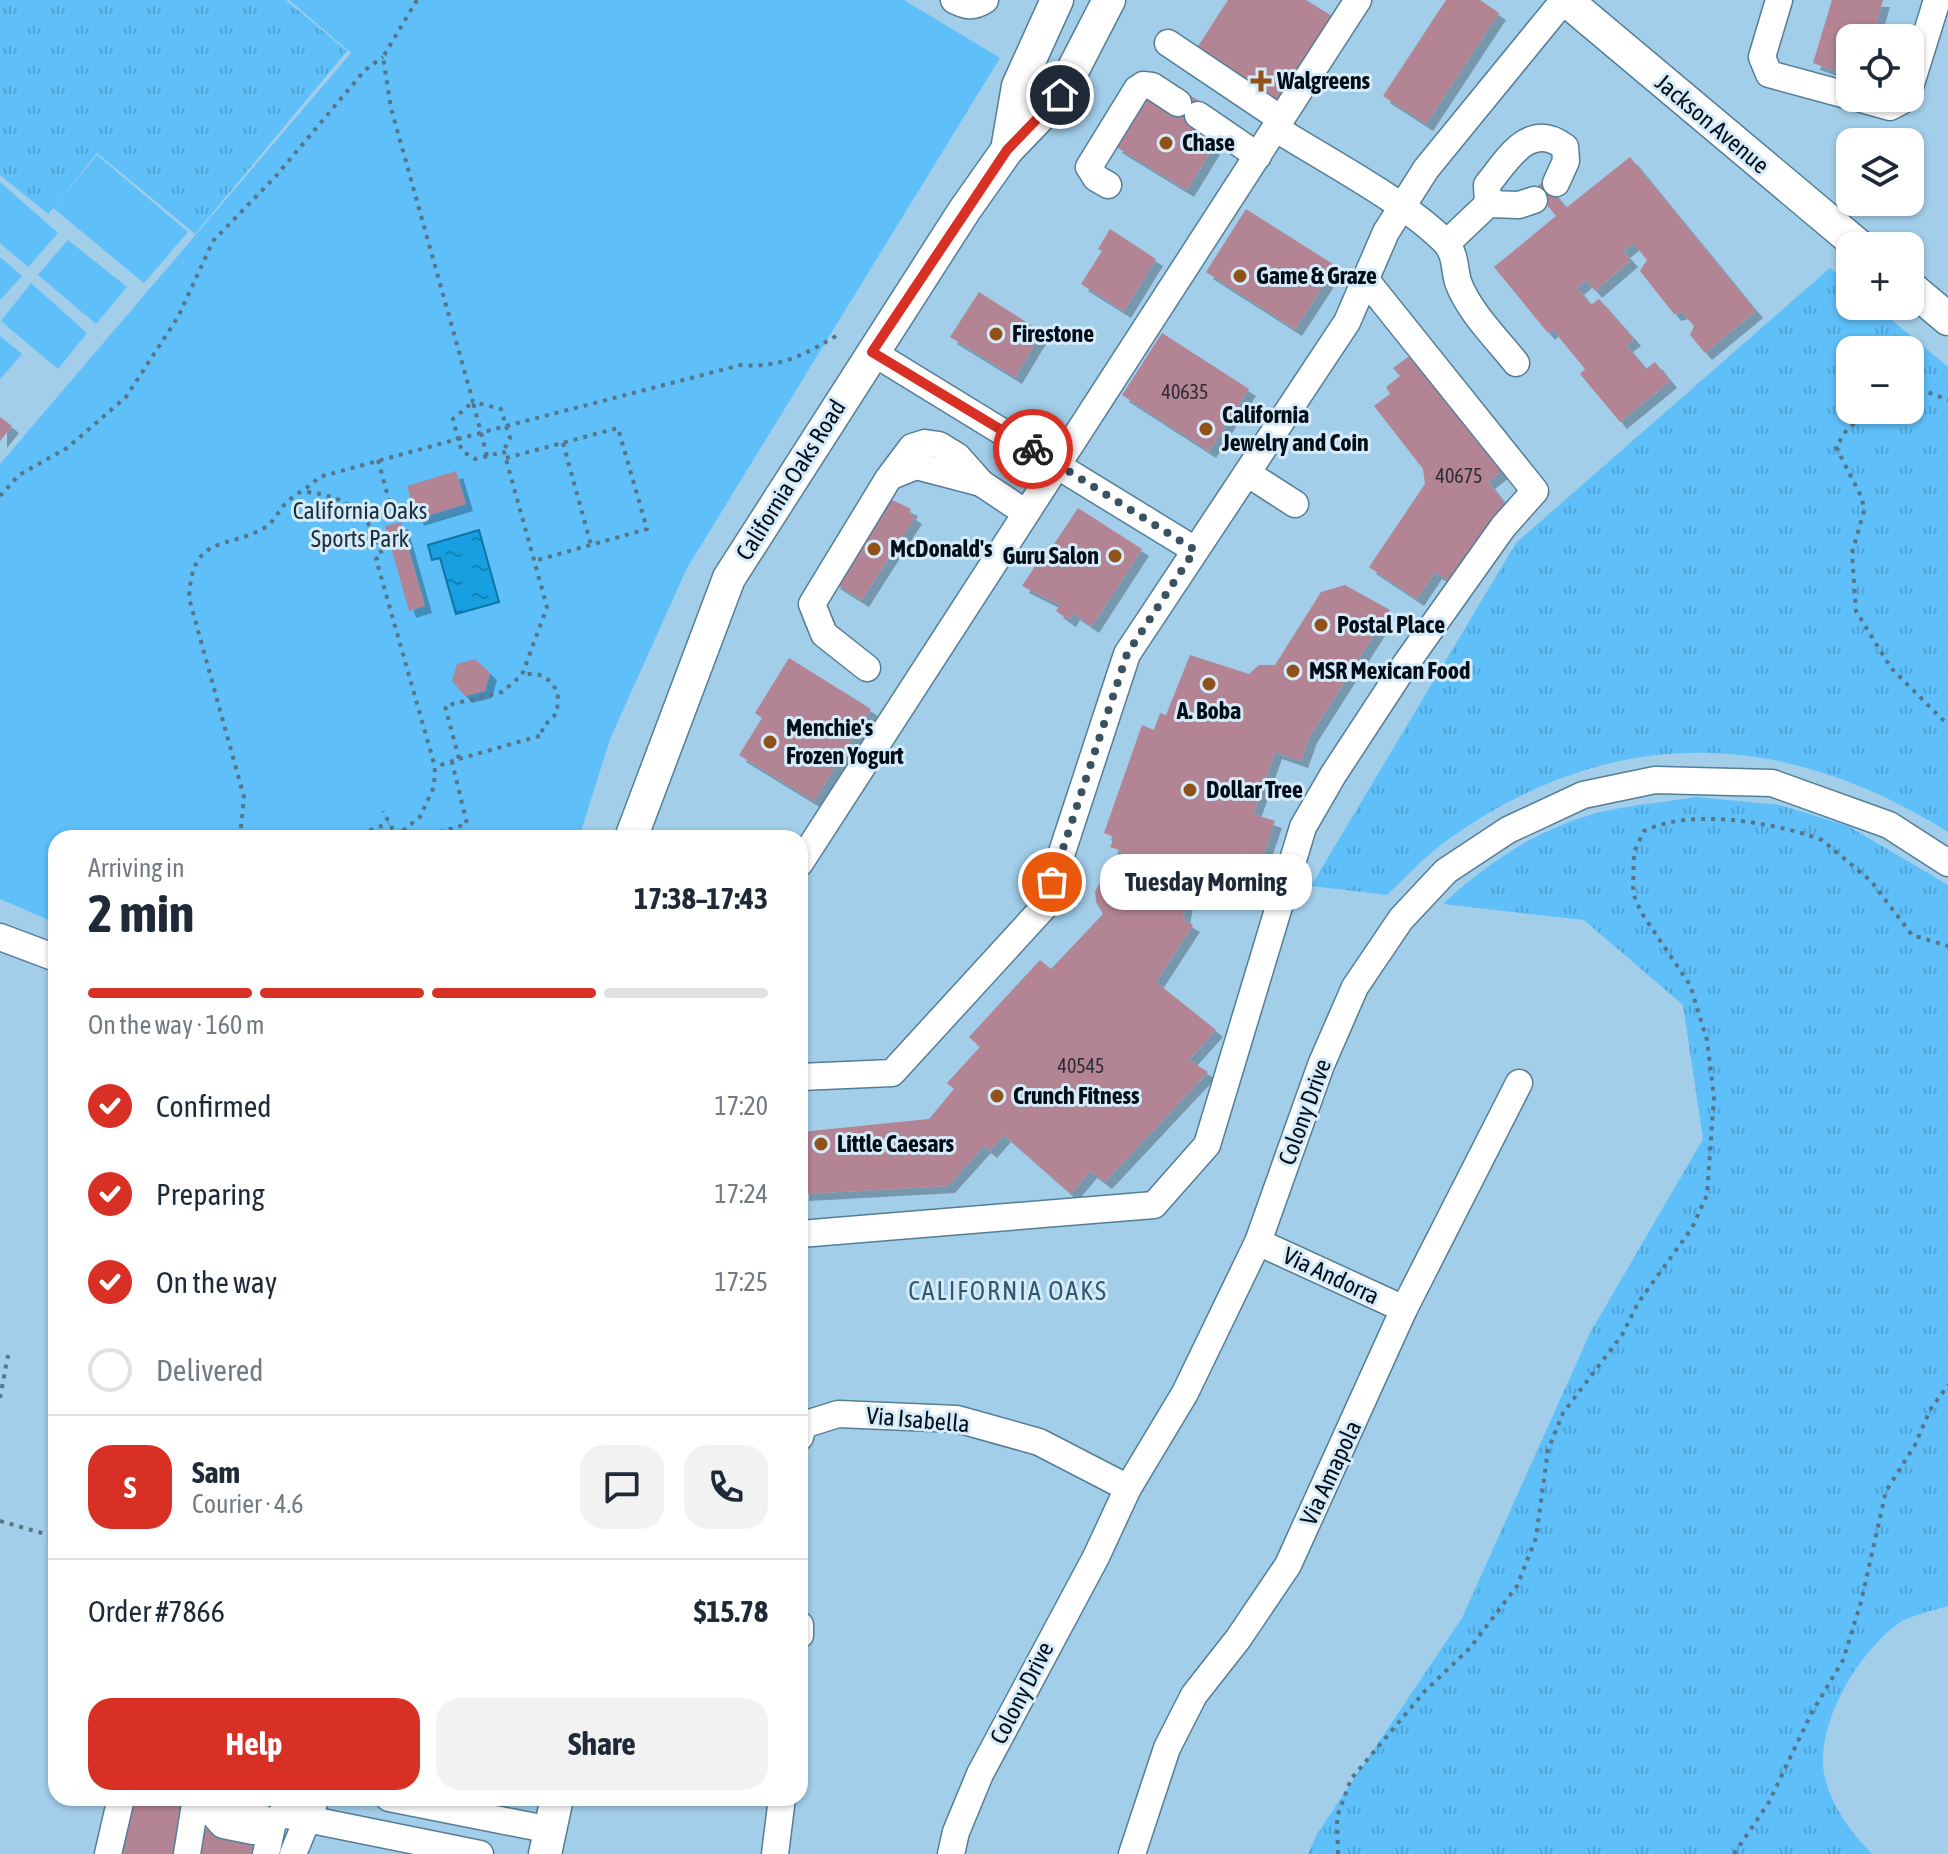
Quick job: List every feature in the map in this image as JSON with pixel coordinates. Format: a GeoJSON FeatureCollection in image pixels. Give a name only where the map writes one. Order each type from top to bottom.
{"type":"FeatureCollection","features":[{"type":"Feature","properties":{"kind":"main road","name":"California Oaks Road"},"geometry":{"type":"LineString","coordinates":[[1007,150],[1018,86],[1057,0]]}},
{"type":"Feature","properties":{"kind":"main road","name":"California Oaks Road"},"geometry":{"type":"LineString","coordinates":[[634,830],[729,578],[872,352],[1007,150],[1060,95],[1109,0]]}},
{"type":"Feature","properties":{"kind":"main road","name":"Jackson Avenue"},"geometry":{"type":"LineString","coordinates":[[1565,0],[1842,232]]}},
{"type":"Feature","properties":{"kind":"main road"},"geometry":{"type":"LineString","coordinates":[[1924,299],[1948,319]]}},
{"type":"Feature","properties":{"kind":"main road"},"geometry":{"type":"LineString","coordinates":[[548,1842],[555,1806]]}},
{"type":"Feature","properties":{"kind":"street"},"geometry":{"type":"LineString","coordinates":[[954,0],[965,6],[976,6],[985,0]]}},
{"type":"Feature","properties":{"kind":"street"},"geometry":{"type":"LineString","coordinates":[[808,851],[1358,0]]}},
{"type":"Feature","properties":{"kind":"street"},"geometry":{"type":"LineString","coordinates":[[808,1077],[892,1073],[1044,907],[1127,654],[1347,322],[1401,208],[1426,169],[1565,0]]}},
{"type":"Feature","properties":{"kind":"street"},"geometry":{"type":"LineString","coordinates":[[1779,0],[1762,57],[1769,74],[1836,92]]}},
{"type":"Feature","properties":{"kind":"street"},"geometry":{"type":"LineString","coordinates":[[1924,42],[1937,0]]}},
{"type":"Feature","properties":{"kind":"street"},"geometry":{"type":"LineString","coordinates":[[1168,43],[1447,243],[1455,260],[1458,282],[1472,307],[1516,363]]}},
{"type":"Feature","properties":{"kind":"street"},"geometry":{"type":"LineString","coordinates":[[1108,185],[1096,178],[1089,167],[1137,89],[1143,85],[1152,86],[1258,156]]}},
{"type":"Feature","properties":{"kind":"street"},"geometry":{"type":"LineString","coordinates":[[1488,204],[1487,185],[1518,145],[1539,136],[1554,139],[1565,147],[1566,161],[1556,183]]}},
{"type":"Feature","properties":{"kind":"street"},"geometry":{"type":"LineString","coordinates":[[1447,243],[1488,204],[1519,205],[1534,200]]}},
{"type":"Feature","properties":{"kind":"street"},"geometry":{"type":"LineString","coordinates":[[808,1233],[1154,1205],[1207,1145],[1303,827],[1405,665],[1503,527],[1535,491],[1365,279]]}},
{"type":"Feature","properties":{"kind":"street"},"geometry":{"type":"LineString","coordinates":[[872,352],[1195,550]]}},
{"type":"Feature","properties":{"kind":"street"},"geometry":{"type":"LineString","coordinates":[[867,668],[824,634],[812,604],[912,447],[925,443],[939,445],[957,456],[981,483],[1026,513]]}},
{"type":"Feature","properties":{"kind":"street"},"geometry":{"type":"LineString","coordinates":[[1247,473],[1295,504]]}},
{"type":"Feature","properties":{"kind":"street","name":"Colony Drive"},"geometry":{"type":"LineString","coordinates":[[951,1854],[956,1832],[980,1774],[1096,1557],[1128,1488],[1185,1393],[1258,1242],[1321,1065],[1355,987],[1401,919],[1446,871],[1508,830],[1583,795],[1655,780],[1772,783],[1889,825],[1948,863]]}},
{"type":"Feature","properties":{"kind":"street"},"geometry":{"type":"LineString","coordinates":[[0,937],[48,955]]}},
{"type":"Feature","properties":{"kind":"street","name":"Via Amapola"},"geometry":{"type":"LineString","coordinates":[[1132,1854],[1167,1748],[1194,1695],[1238,1639],[1288,1565],[1404,1309],[1519,1083]]}},
{"type":"Feature","properties":{"kind":"street","name":"Via Andorra"},"geometry":{"type":"LineString","coordinates":[[1258,1242],[1404,1309]]}},
{"type":"Feature","properties":{"kind":"street","name":"Via Isabella"},"geometry":{"type":"LineString","coordinates":[[808,1423],[838,1414],[957,1419],[1039,1442],[1128,1488]]}},
{"type":"Feature","properties":{"kind":"street"},"geometry":{"type":"LineString","coordinates":[[108,1854],[119,1806]]}},
{"type":"Feature","properties":{"kind":"street"},"geometry":{"type":"LineString","coordinates":[[375,1832],[383,1806]]}},
{"type":"Feature","properties":{"kind":"street"},"geometry":{"type":"LineString","coordinates":[[427,1806],[457,1812],[548,1842]]}},
{"type":"Feature","properties":{"kind":"street"},"geometry":{"type":"LineString","coordinates":[[775,1854],[781,1806]]}},
{"type":"Feature","properties":{"kind":"street"},"geometry":{"type":"LineString","coordinates":[[187,1854],[201,1809],[223,1807],[256,1812],[268,1822]]}},
{"type":"Feature","properties":{"kind":"street"},"geometry":{"type":"LineString","coordinates":[[293,1854],[312,1808]]}},
{"type":"Feature","properties":{"kind":"street"},"geometry":{"type":"LineString","coordinates":[[268,1822],[282,1814],[312,1808],[375,1832],[448,1851],[480,1854]]}},
{"type":"Feature","properties":{"kind":"street"},"geometry":{"type":"LineString","coordinates":[[448,1851],[457,1812]]}},
{"type":"Feature","properties":{"kind":"street"},"geometry":{"type":"LineString","coordinates":[[266,1854],[268,1822]]}},
{"type":"Feature","properties":{"kind":"path"},"geometry":{"type":"LineString","coordinates":[[0,496],[19,475],[67,448],[126,397],[178,317],[213,241],[276,176],[365,70],[383,57],[417,0]]}},
{"type":"Feature","properties":{"kind":"path"},"geometry":{"type":"LineString","coordinates":[[383,57],[391,108],[487,456]]}},
{"type":"Feature","properties":{"kind":"path"},"geometry":{"type":"LineString","coordinates":[[241,830],[244,797],[191,609],[189,587],[196,565],[210,548],[262,529],[273,521],[289,500],[305,492],[319,477],[741,365],[769,367],[801,356],[838,335]]}},
{"type":"Feature","properties":{"kind":"path"},"geometry":{"type":"LineString","coordinates":[[1924,391],[1948,400]]}},
{"type":"Feature","properties":{"kind":"path"},"geometry":{"type":"LineString","coordinates":[[473,402],[501,409],[510,438],[503,452],[475,459],[462,451],[453,419],[473,402]]}},
{"type":"Feature","properties":{"kind":"path"},"geometry":{"type":"LineString","coordinates":[[1854,424],[1836,447],[1862,498],[1864,511],[1852,553],[1854,605],[1891,668],[1948,725]]}},
{"type":"Feature","properties":{"kind":"path"},"geometry":{"type":"LineString","coordinates":[[506,458],[618,428],[647,529],[534,561]]}},
{"type":"Feature","properties":{"kind":"path"},"geometry":{"type":"LineString","coordinates":[[563,443],[591,545]]}},
{"type":"Feature","properties":{"kind":"path"},"geometry":{"type":"LineString","coordinates":[[459,759],[445,706],[502,692],[522,675],[547,607],[503,452]]}},
{"type":"Feature","properties":{"kind":"path"},"geometry":{"type":"LineString","coordinates":[[378,460],[390,504]]}},
{"type":"Feature","properties":{"kind":"path"},"geometry":{"type":"LineString","coordinates":[[305,492],[333,495],[374,528],[382,555],[376,559],[435,767],[429,802],[406,830]]}},
{"type":"Feature","properties":{"kind":"path"},"geometry":{"type":"LineString","coordinates":[[435,767],[543,735],[542,728],[557,713],[558,694],[546,677],[534,673],[522,675]]}},
{"type":"Feature","properties":{"kind":"path"},"geometry":{"type":"LineString","coordinates":[[447,830],[467,824],[452,762]]}},
{"type":"Feature","properties":{"kind":"path"},"geometry":{"type":"LineString","coordinates":[[383,811],[392,830]]}},
{"type":"Feature","properties":{"kind":"path"},"geometry":{"type":"LineString","coordinates":[[1338,1854],[1337,1817],[1351,1779],[1425,1691],[1484,1632],[1517,1586],[1536,1538],[1548,1450],[1563,1413],[1622,1335],[1638,1303],[1692,1228],[1707,1195],[1714,1097],[1707,1040],[1690,985],[1641,912],[1633,893],[1634,852],[1644,831],[1664,824],[1720,819],[1822,840],[1871,881],[1912,935],[1948,946]]}},
{"type":"Feature","properties":{"kind":"path"},"geometry":{"type":"LineString","coordinates":[[371,830],[389,823]]}},
{"type":"Feature","properties":{"kind":"path"},"geometry":{"type":"LineString","coordinates":[[0,1398],[8,1355]]}},
{"type":"Feature","properties":{"kind":"path"},"geometry":{"type":"LineString","coordinates":[[1734,1854],[1769,1802],[1811,1714],[1843,1660],[1861,1602],[1886,1491],[1915,1445],[1930,1410],[1948,1385]]}},
{"type":"Feature","properties":{"kind":"path"},"geometry":{"type":"LineString","coordinates":[[0,1521],[48,1535]]}},
{"type":"Feature","properties":{"kind":"green space"},"geometry":{"type":"Polygon","coordinates":[[[0,0],[286,0],[347,51],[195,234],[97,153],[48,214],[0,175],[0,0]]]}},
{"type":"Feature","properties":{"kind":"green space","name":"California Oaks Sports Park"},"geometry":{"type":"Polygon","coordinates":[[[289,0],[904,0],[1000,58],[687,568],[610,739],[582,830],[48,830],[48,920],[0,899],[0,464],[351,53],[289,0]]]}},
{"type":"Feature","properties":{"kind":"green space"},"geometry":{"type":"Polygon","coordinates":[[[97,155],[188,232],[144,283],[53,208],[97,155]]]}},
{"type":"Feature","properties":{"kind":"green space"},"geometry":{"type":"Polygon","coordinates":[[[0,182],[58,233],[28,267],[0,243],[0,182]]]}},
{"type":"Feature","properties":{"kind":"green space"},"geometry":{"type":"Polygon","coordinates":[[[68,240],[127,287],[96,324],[38,275],[68,240]]]}},
{"type":"Feature","properties":{"kind":"green space"},"geometry":{"type":"Polygon","coordinates":[[[0,257],[22,276],[0,300],[0,257]]]}},
{"type":"Feature","properties":{"kind":"green space"},"geometry":{"type":"Polygon","coordinates":[[[1830,268],[1836,273],[1836,320],[1892,320],[1911,336],[1836,336],[1836,424],[1924,424],[1924,347],[1948,367],[1948,832],[1886,798],[1823,773],[1760,758],[1698,753],[1635,758],[1573,774],[1511,800],[1442,844],[1387,895],[1311,886],[1516,543],[1830,268]]]}},
{"type":"Feature","properties":{"kind":"green space"},"geometry":{"type":"Polygon","coordinates":[[[31,283],[87,333],[58,369],[1,321],[31,283]]]}},
{"type":"Feature","properties":{"kind":"green space"},"geometry":{"type":"Polygon","coordinates":[[[0,336],[22,354],[0,379],[0,336]]]}},
{"type":"Feature","properties":{"kind":"green space"},"geometry":{"type":"Polygon","coordinates":[[[1696,797],[1780,805],[1848,826],[1948,885],[1948,1606],[1901,1622],[1869,1651],[1837,1702],[1825,1739],[1823,1757],[1827,1784],[1838,1810],[1873,1854],[1308,1854],[1317,1834],[1462,1618],[1590,1333],[1703,1139],[1683,1005],[1584,920],[1443,904],[1499,859],[1564,824],[1610,810],[1696,797]]]}},
{"type":"Feature","properties":{"kind":"water"},"geometry":{"type":"Polygon","coordinates":[[[479,530],[499,602],[456,614],[440,558],[432,560],[428,545],[479,530]]]}},
{"type":"Feature","properties":{"kind":"building","name":"Walgreens"},"geometry":{"type":"Polygon","coordinates":[[[1228,0],[1306,0],[1332,16],[1274,106],[1193,54],[1228,0]]]}},
{"type":"Feature","properties":{"kind":"building"},"geometry":{"type":"Polygon","coordinates":[[[1446,0],[1480,0],[1499,13],[1426,124],[1383,96],[1446,0]]]}},
{"type":"Feature","properties":{"kind":"building"},"geometry":{"type":"Polygon","coordinates":[[[1832,0],[1883,0],[1876,24],[1836,24],[1836,71],[1813,63],[1832,0]]]}},
{"type":"Feature","properties":{"kind":"building","name":"Chase"},"geometry":{"type":"Polygon","coordinates":[[[1185,92],[1205,105],[1217,141],[1187,190],[1115,146],[1147,94],[1185,92]]]}},
{"type":"Feature","properties":{"kind":"building"},"geometry":{"type":"Polygon","coordinates":[[[1630,157],[1756,311],[1705,353],[1690,335],[1694,326],[1682,312],[1674,314],[1640,271],[1647,260],[1633,243],[1623,251],[1631,260],[1595,291],[1586,280],[1577,288],[1591,305],[1599,299],[1634,339],[1626,345],[1646,369],[1655,362],[1670,381],[1620,422],[1580,374],[1585,369],[1552,329],[1548,333],[1494,267],[1556,216],[1534,189],[1544,181],[1566,208],[1630,157]]]}},
{"type":"Feature","properties":{"kind":"building"},"geometry":{"type":"Polygon","coordinates":[[[1246,209],[1336,266],[1295,329],[1206,272],[1246,209]]]}},
{"type":"Feature","properties":{"kind":"building"},"geometry":{"type":"Polygon","coordinates":[[[1110,229],[1156,259],[1124,311],[1081,284],[1102,251],[1098,249],[1110,229]]]}},
{"type":"Feature","properties":{"kind":"building","name":"Firestone"},"geometry":{"type":"Polygon","coordinates":[[[979,292],[1042,332],[1015,377],[950,337],[979,292]]]}},
{"type":"Feature","properties":{"kind":"building"},"geometry":{"type":"Polygon","coordinates":[[[1162,333],[1249,389],[1209,451],[1122,395],[1162,333]]]}},
{"type":"Feature","properties":{"kind":"building"},"geometry":{"type":"Polygon","coordinates":[[[1411,355],[1502,471],[1488,482],[1506,505],[1453,584],[1435,572],[1417,599],[1369,567],[1425,484],[1423,469],[1374,406],[1390,394],[1386,387],[1400,376],[1393,368],[1411,355]]]}},
{"type":"Feature","properties":{"kind":"building"},"geometry":{"type":"Polygon","coordinates":[[[0,417],[12,426],[0,441],[0,417]]]}},
{"type":"Feature","properties":{"kind":"building"},"geometry":{"type":"Polygon","coordinates":[[[456,471],[466,504],[417,519],[407,486],[456,471]]]}},
{"type":"Feature","properties":{"kind":"building","name":"McDonald's"},"geometry":{"type":"Polygon","coordinates":[[[886,497],[911,509],[909,513],[915,517],[862,600],[833,582],[886,497]]]}},
{"type":"Feature","properties":{"kind":"building"},"geometry":{"type":"Polygon","coordinates":[[[1078,508],[1142,549],[1092,626],[1073,613],[1069,620],[1056,611],[1060,605],[1022,586],[1037,563],[1041,564],[1078,508]]]}},
{"type":"Feature","properties":{"kind":"building"},"geometry":{"type":"Polygon","coordinates":[[[401,522],[425,606],[409,611],[385,526],[401,522]]]}},
{"type":"Feature","properties":{"kind":"building"},"geometry":{"type":"Polygon","coordinates":[[[1345,585],[1390,610],[1310,736],[1301,761],[1275,752],[1253,814],[1275,821],[1262,859],[1242,852],[1229,889],[1202,879],[1201,891],[1188,888],[1183,919],[1193,925],[1156,982],[1216,1030],[1189,1060],[1208,1072],[1105,1182],[1090,1171],[1071,1194],[1004,1135],[990,1151],[984,1146],[948,1186],[808,1194],[808,1131],[929,1119],[954,1089],[947,1083],[980,1047],[969,1037],[1040,960],[1051,969],[1103,914],[1096,902],[1095,891],[1104,877],[1120,871],[1122,851],[1110,847],[1114,837],[1104,833],[1142,725],[1154,730],[1160,713],[1166,715],[1190,655],[1249,674],[1259,665],[1275,665],[1321,592],[1345,585]]]}},
{"type":"Feature","properties":{"kind":"building"},"geometry":{"type":"Polygon","coordinates":[[[789,658],[871,709],[814,801],[739,755],[762,718],[755,713],[789,658]]]}},
{"type":"Feature","properties":{"kind":"building"},"geometry":{"type":"Polygon","coordinates":[[[475,659],[490,673],[485,691],[465,696],[452,681],[457,664],[475,659]]]}},
{"type":"Feature","properties":{"kind":"building"},"geometry":{"type":"Polygon","coordinates":[[[131,1806],[181,1806],[174,1854],[121,1854],[131,1806]]]}},
{"type":"Feature","properties":{"kind":"building"},"geometry":{"type":"Polygon","coordinates":[[[200,1828],[254,1837],[251,1854],[196,1854],[200,1828]]]}},
{"type":"Feature","properties":{"kind":"way so far"},"geometry":{"type":"LineString","coordinates":[[1033,449],[1195,550],[1127,654],[1052,882]]}},
{"type":"Feature","properties":{"kind":"place","name":"Walgreens"},"geometry":{"type":"Point","coordinates":[1261,81]}},
{"type":"Feature","properties":{"kind":"place","name":"Chase"},"geometry":{"type":"Point","coordinates":[1166,143]}},
{"type":"Feature","properties":{"kind":"place","name":"Game & Graze"},"geometry":{"type":"Point","coordinates":[1240,276]}},
{"type":"Feature","properties":{"kind":"place","name":"Firestone"},"geometry":{"type":"Point","coordinates":[996,334]}},
{"type":"Feature","properties":{"kind":"place","name":"California Jewelry and Coin"},"geometry":{"type":"Point","coordinates":[1206,429]}},
{"type":"Feature","properties":{"kind":"place","name":"McDonald's"},"geometry":{"type":"Point","coordinates":[874,549]}},
{"type":"Feature","properties":{"kind":"place","name":"Guru Salon"},"geometry":{"type":"Point","coordinates":[1115,556]}},
{"type":"Feature","properties":{"kind":"place","name":"Postal Place"},"geometry":{"type":"Point","coordinates":[1321,625]}},
{"type":"Feature","properties":{"kind":"place","name":"MSR Mexican Food"},"geometry":{"type":"Point","coordinates":[1293,671]}},
{"type":"Feature","properties":{"kind":"place","name":"A. Boba"},"geometry":{"type":"Point","coordinates":[1209,684]}},
{"type":"Feature","properties":{"kind":"place","name":"Menchie's Frozen Yogurt"},"geometry":{"type":"Point","coordinates":[770,742]}},
{"type":"Feature","properties":{"kind":"place","name":"Dollar Tree"},"geometry":{"type":"Point","coordinates":[1190,790]}},
{"type":"Feature","properties":{"kind":"place","name":"Tuesday Morning"},"geometry":{"type":"Point","coordinates":[1052,882]}},
{"type":"Feature","properties":{"kind":"place","name":"Crunch Fitness"},"geometry":{"type":"Point","coordinates":[997,1096]}},
{"type":"Feature","properties":{"kind":"place","name":"Little Caesars"},"geometry":{"type":"Point","coordinates":[821,1144]}},
{"type":"Feature","properties":{"kind":"district","name":"CALIFORNIA OAKS"},"geometry":{"type":"Point","coordinates":[1008,1291]}},
{"type":"Feature","properties":{"kind":"route"},"geometry":{"type":"LineString","coordinates":[[1033,449],[872,352],[1007,150],[1060,95]]}}]}
